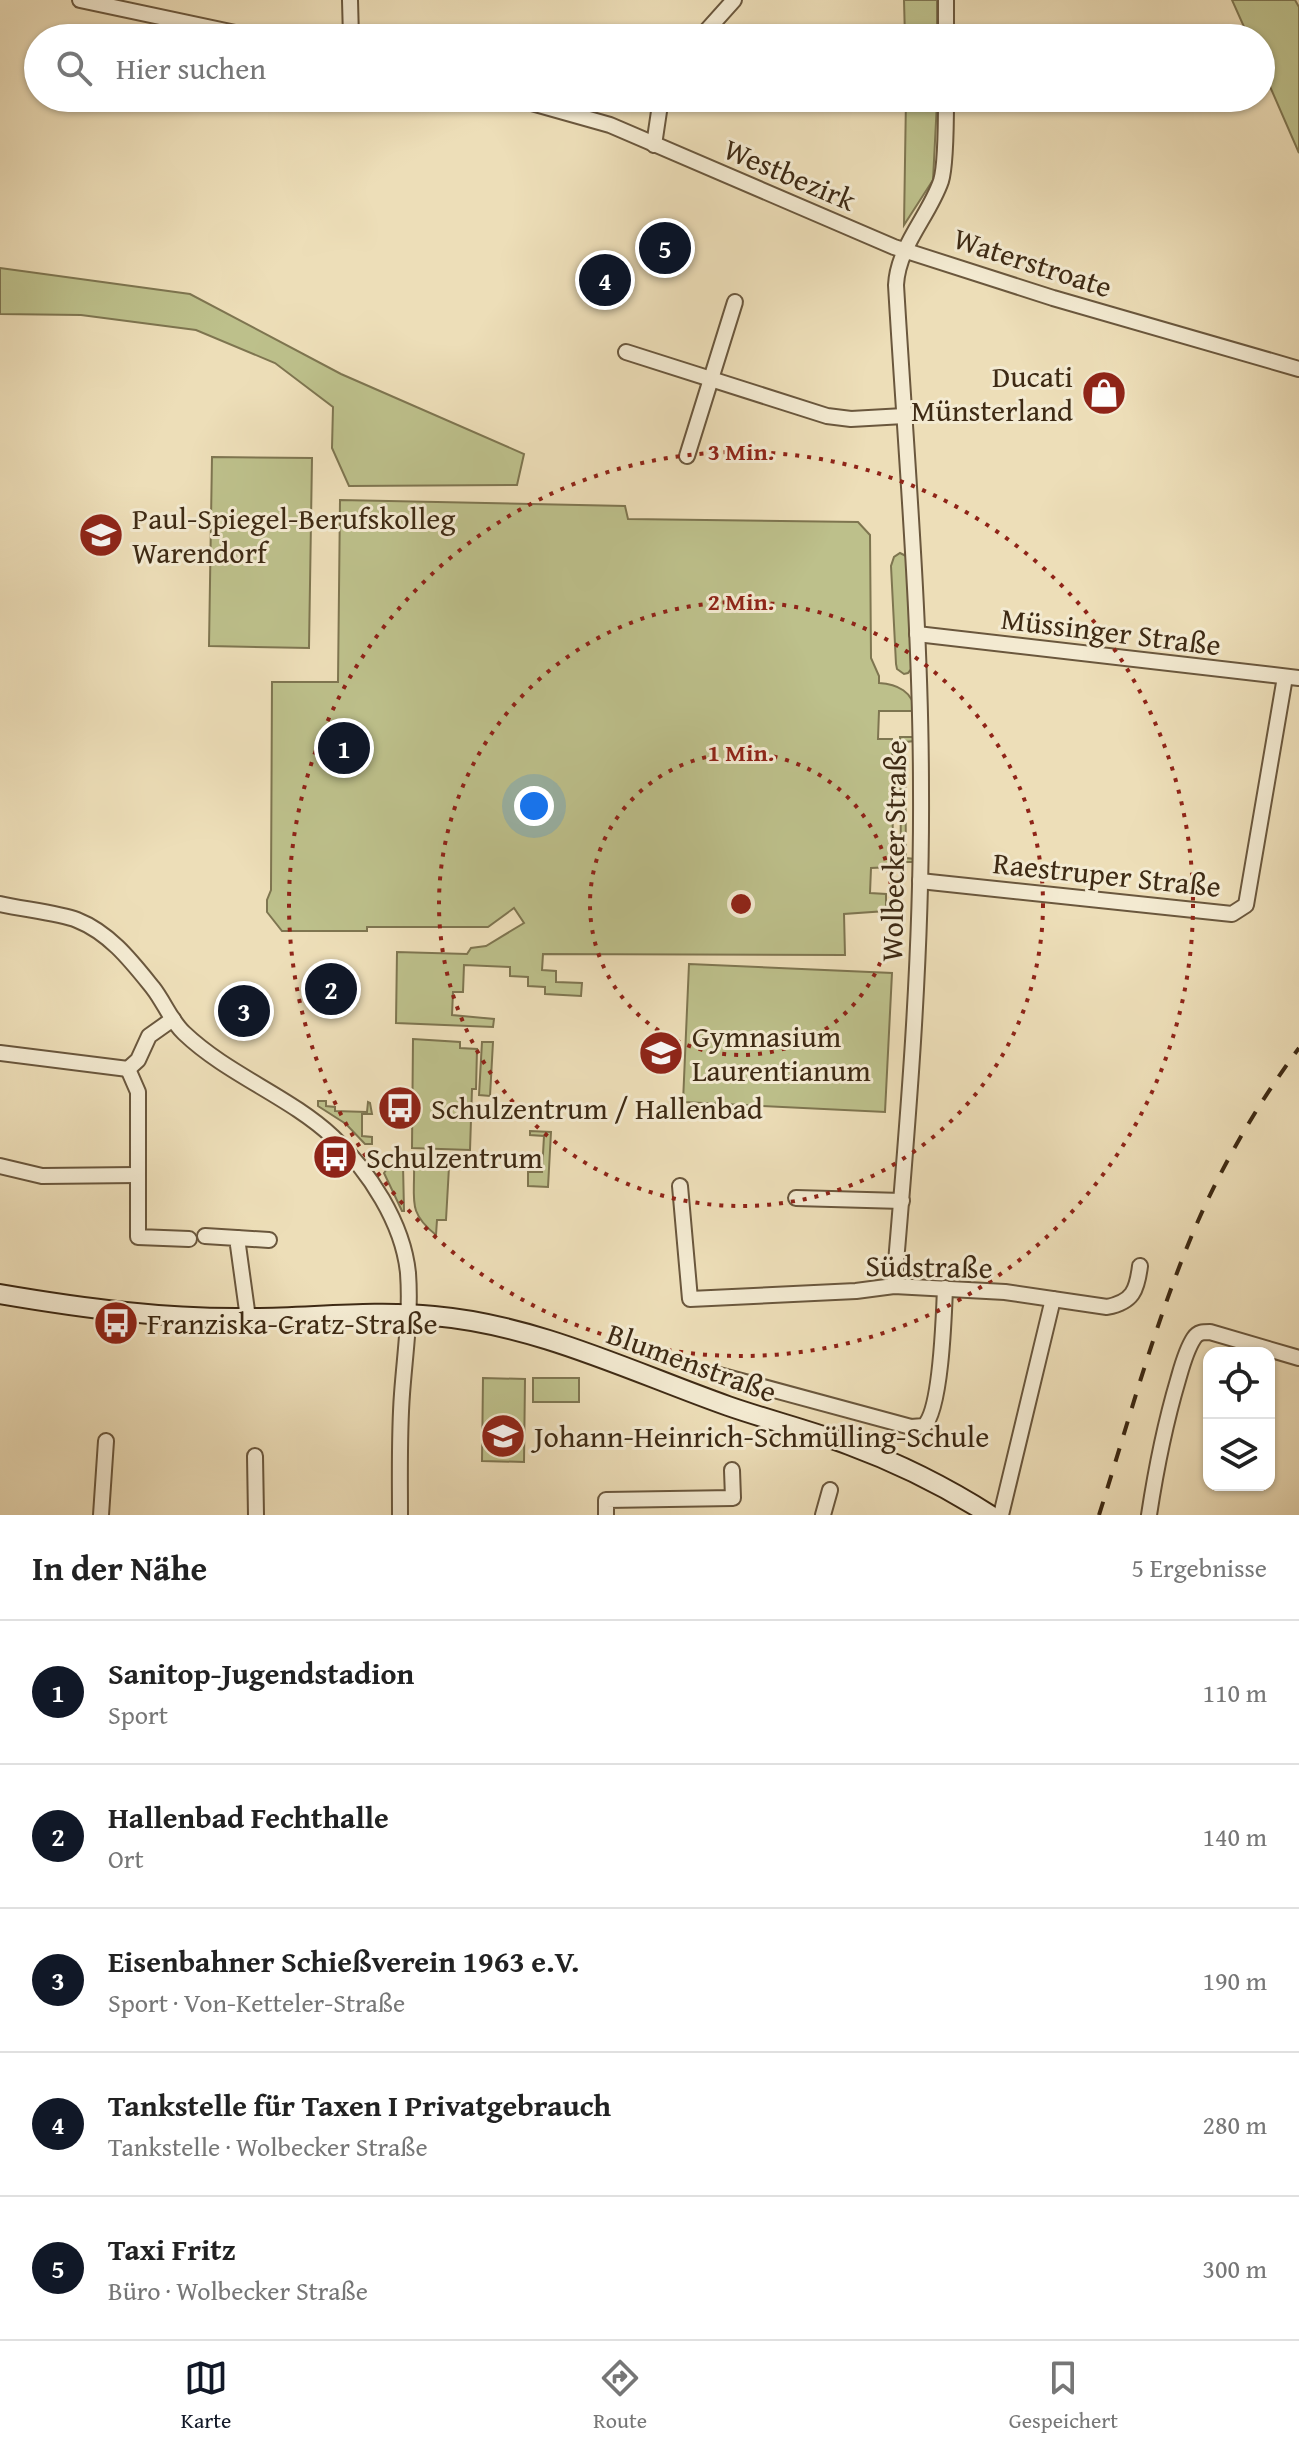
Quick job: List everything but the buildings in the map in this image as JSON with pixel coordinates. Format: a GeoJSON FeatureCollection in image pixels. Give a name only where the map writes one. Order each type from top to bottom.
{"type":"FeatureCollection","features":[{"type":"Feature","properties":{"kind":"street"},"geometry":{"type":"LineString","coordinates":[[80,0],[193,24]]}},
{"type":"Feature","properties":{"kind":"street"},"geometry":{"type":"LineString","coordinates":[[350,0],[351,24]]}},
{"type":"Feature","properties":{"kind":"street"},"geometry":{"type":"LineString","coordinates":[[713,24],[734,0]]}},
{"type":"Feature","properties":{"kind":"street"},"geometry":{"type":"LineString","coordinates":[[946,0],[946,24]]}},
{"type":"Feature","properties":{"kind":"street","name":"Westbezirk"},"geometry":{"type":"LineString","coordinates":[[567,112],[597,120],[836,220],[882,243],[906,250]]}},
{"type":"Feature","properties":{"kind":"street"},"geometry":{"type":"LineString","coordinates":[[654,145],[659,112]]}},
{"type":"Feature","properties":{"kind":"street","name":"Waterstroate"},"geometry":{"type":"LineString","coordinates":[[945,112],[942,179],[906,250],[1053,298],[1299,369]]}},
{"type":"Feature","properties":{"kind":"street","name":"Wolbecker Straße"},"geometry":{"type":"LineString","coordinates":[[894,1286],[915,1028],[920,881],[921,736],[917,634],[896,285],[896,275],[906,250]]}},
{"type":"Feature","properties":{"kind":"street"},"geometry":{"type":"LineString","coordinates":[[687,456],[735,302]]}},
{"type":"Feature","properties":{"kind":"street"},"geometry":{"type":"LineString","coordinates":[[626,352],[841,419],[904,416]]}},
{"type":"Feature","properties":{"kind":"street","name":"Müssinger Straße"},"geometry":{"type":"LineString","coordinates":[[917,634],[1292,678]]}},
{"type":"Feature","properties":{"kind":"street","name":"Raestruper Straße"},"geometry":{"type":"LineString","coordinates":[[920,881],[1232,914],[1246,905],[1292,678]]}},
{"type":"Feature","properties":{"kind":"street"},"geometry":{"type":"LineString","coordinates":[[0,904],[77,920],[117,945],[156,992],[182,1031],[204,1050],[323,1129],[359,1166],[383,1202],[403,1249],[408,1272],[409,1314],[401,1408],[400,1515]]}},
{"type":"Feature","properties":{"kind":"street"},"geometry":{"type":"LineString","coordinates":[[0,1053],[128,1069],[138,1060],[149,1036],[173,1019]]}},
{"type":"Feature","properties":{"kind":"street"},"geometry":{"type":"LineString","coordinates":[[128,1069],[138,1092],[138,1237],[189,1239]]}},
{"type":"Feature","properties":{"kind":"street"},"geometry":{"type":"LineString","coordinates":[[0,1166],[42,1176],[137,1175]]}},
{"type":"Feature","properties":{"kind":"street","name":"Südstraße"},"geometry":{"type":"LineString","coordinates":[[680,1186],[690,1299],[856,1291],[894,1286],[1005,1292],[1107,1307],[1122,1304],[1137,1286],[1140,1266]]}},
{"type":"Feature","properties":{"kind":"street"},"geometry":{"type":"LineString","coordinates":[[796,1198],[902,1201]]}},
{"type":"Feature","properties":{"kind":"street"},"geometry":{"type":"LineString","coordinates":[[205,1236],[269,1240]]}},
{"type":"Feature","properties":{"kind":"street"},"geometry":{"type":"LineString","coordinates":[[237,1238],[248,1318]]}},
{"type":"Feature","properties":{"kind":"street"},"geometry":{"type":"LineString","coordinates":[[719,1375],[911,1427],[924,1426],[931,1416],[942,1347],[945,1288]]}},
{"type":"Feature","properties":{"kind":"street","name":"Blumenstraße"},"geometry":{"type":"LineString","coordinates":[[0,1294],[123,1312],[248,1318],[409,1314],[490,1324],[576,1349],[728,1406],[875,1455],[941,1486],[990,1515]]}},
{"type":"Feature","properties":{"kind":"street"},"geometry":{"type":"LineString","coordinates":[[1001,1515],[1053,1299]]}},
{"type":"Feature","properties":{"kind":"street"},"geometry":{"type":"LineString","coordinates":[[1149,1515],[1170,1410],[1187,1352],[1198,1334],[1210,1332],[1299,1358]]}},
{"type":"Feature","properties":{"kind":"street"},"geometry":{"type":"LineString","coordinates":[[101,1515],[106,1441]]}},
{"type":"Feature","properties":{"kind":"street"},"geometry":{"type":"LineString","coordinates":[[255,1456],[256,1515]]}},
{"type":"Feature","properties":{"kind":"street"},"geometry":{"type":"LineString","coordinates":[[606,1515],[606,1500],[733,1498],[732,1470]]}},
{"type":"Feature","properties":{"kind":"street"},"geometry":{"type":"LineString","coordinates":[[823,1515],[830,1490]]}},
{"type":"Feature","properties":{"kind":"green space"},"geometry":{"type":"Polygon","coordinates":[[[904,0],[937,0],[937,24],[905,24],[904,0]]]}},
{"type":"Feature","properties":{"kind":"green space"},"geometry":{"type":"Polygon","coordinates":[[[1232,0],[1295,0],[1299,7],[1299,153],[1275,98],[1275,24],[1243,24],[1232,0]]]}},
{"type":"Feature","properties":{"kind":"green space"},"geometry":{"type":"Polygon","coordinates":[[[906,112],[936,112],[933,180],[904,225],[906,112]]]}},
{"type":"Feature","properties":{"kind":"green space"},"geometry":{"type":"Polygon","coordinates":[[[0,268],[190,294],[341,374],[524,454],[517,485],[349,486],[332,448],[333,407],[275,363],[196,330],[81,315],[0,314],[0,268]]]}},
{"type":"Feature","properties":{"kind":"green space"},"geometry":{"type":"Polygon","coordinates":[[[212,457],[312,458],[309,648],[209,646],[212,457]]]}},
{"type":"Feature","properties":{"kind":"green space"},"geometry":{"type":"Polygon","coordinates":[[[340,500],[625,506],[628,519],[858,522],[870,535],[871,658],[879,683],[892,685],[908,694],[914,711],[879,711],[878,739],[892,739],[893,867],[871,868],[870,893],[886,894],[886,911],[844,914],[845,955],[543,954],[542,970],[556,971],[556,982],[582,983],[581,996],[545,994],[545,987],[528,986],[528,977],[510,976],[510,967],[464,965],[463,992],[453,992],[452,1015],[494,1019],[493,1027],[396,1023],[397,952],[467,954],[471,948],[486,946],[524,923],[514,908],[488,927],[282,931],[267,912],[271,890],[272,682],[338,682],[340,500]]]}},
{"type":"Feature","properties":{"kind":"green space"},"geometry":{"type":"Polygon","coordinates":[[[900,553],[906,556],[907,561],[913,667],[904,674],[896,664],[891,566],[894,557],[900,553]]]}},
{"type":"Feature","properties":{"kind":"green space"},"geometry":{"type":"Polygon","coordinates":[[[900,737],[915,737],[915,741],[905,742],[906,858],[915,859],[915,862],[901,862],[900,737]]]}},
{"type":"Feature","properties":{"kind":"green space"},"geometry":{"type":"Polygon","coordinates":[[[689,964],[892,973],[885,1112],[683,1102],[689,964]]]}},
{"type":"Feature","properties":{"kind":"green space"},"geometry":{"type":"Polygon","coordinates":[[[413,1039],[460,1042],[460,1048],[477,1049],[470,1150],[412,1148],[413,1039]]]}},
{"type":"Feature","properties":{"kind":"green space"},"geometry":{"type":"Polygon","coordinates":[[[482,1042],[493,1042],[490,1096],[479,1095],[482,1042]]]}},
{"type":"Feature","properties":{"kind":"green space"},"geometry":{"type":"Polygon","coordinates":[[[318,1101],[326,1101],[326,1106],[335,1107],[335,1111],[367,1112],[370,1103],[372,1114],[362,1114],[362,1136],[372,1137],[372,1144],[365,1144],[346,1124],[318,1106],[318,1101]]]}},
{"type":"Feature","properties":{"kind":"green space"},"geometry":{"type":"Polygon","coordinates":[[[530,1131],[551,1132],[548,1187],[528,1186],[528,1172],[542,1172],[544,1136],[530,1135],[530,1131]]]}},
{"type":"Feature","properties":{"kind":"green space"},"geometry":{"type":"Polygon","coordinates":[[[403,1164],[404,1211],[402,1211],[384,1173],[403,1164]]]}},
{"type":"Feature","properties":{"kind":"green space"},"geometry":{"type":"Polygon","coordinates":[[[414,1166],[449,1167],[446,1220],[437,1220],[436,1235],[420,1219],[414,1205],[414,1166]]]}},
{"type":"Feature","properties":{"kind":"green space"},"geometry":{"type":"Polygon","coordinates":[[[483,1378],[525,1379],[524,1462],[482,1461],[483,1378]]]}},
{"type":"Feature","properties":{"kind":"green space"},"geometry":{"type":"Polygon","coordinates":[[[533,1378],[579,1378],[579,1402],[533,1402],[533,1378]]]}},
{"type":"Feature","properties":{"kind":"railway"},"geometry":{"type":"LineString","coordinates":[[1099,1515],[1157,1329],[1198,1221],[1244,1132],[1299,1048]]}},
{"type":"Feature","properties":{"kind":"place","name":"Taxi Fritz"},"geometry":{"type":"Point","coordinates":[665,248]}},
{"type":"Feature","properties":{"kind":"place","name":"Tankstelle für Taxen I Privatgebrauch"},"geometry":{"type":"Point","coordinates":[605,280]}},
{"type":"Feature","properties":{"kind":"place","name":"Ducati Münsterland"},"geometry":{"type":"Point","coordinates":[1104,393]}},
{"type":"Feature","properties":{"kind":"place","name":"Paul-Spiegel-Berufskolleg Warendorf"},"geometry":{"type":"Point","coordinates":[101,535]}},
{"type":"Feature","properties":{"kind":"place","name":"Sanitop-Jugendstadion"},"geometry":{"type":"Point","coordinates":[344,748]}},
{"type":"Feature","properties":{"kind":"place","name":"Hallenbad Fechthalle"},"geometry":{"type":"Point","coordinates":[331,989]}},
{"type":"Feature","properties":{"kind":"place","name":"Eisenbahner Schießverein 1963 e.V."},"geometry":{"type":"Point","coordinates":[244,1011]}},
{"type":"Feature","properties":{"kind":"place","name":"Gymnasium Laurentianum"},"geometry":{"type":"Point","coordinates":[661,1053]}},
{"type":"Feature","properties":{"kind":"place","name":"Schulzentrum / Hallenbad"},"geometry":{"type":"Point","coordinates":[400,1108]}},
{"type":"Feature","properties":{"kind":"place","name":"Schulzentrum"},"geometry":{"type":"Point","coordinates":[335,1157]}},
{"type":"Feature","properties":{"kind":"place","name":"Franziska-Cratz-Straße"},"geometry":{"type":"Point","coordinates":[116,1323]}},
{"type":"Feature","properties":{"kind":"place","name":"Johann-Heinrich-Schmülling-Schule"},"geometry":{"type":"Point","coordinates":[503,1436]}}]}
